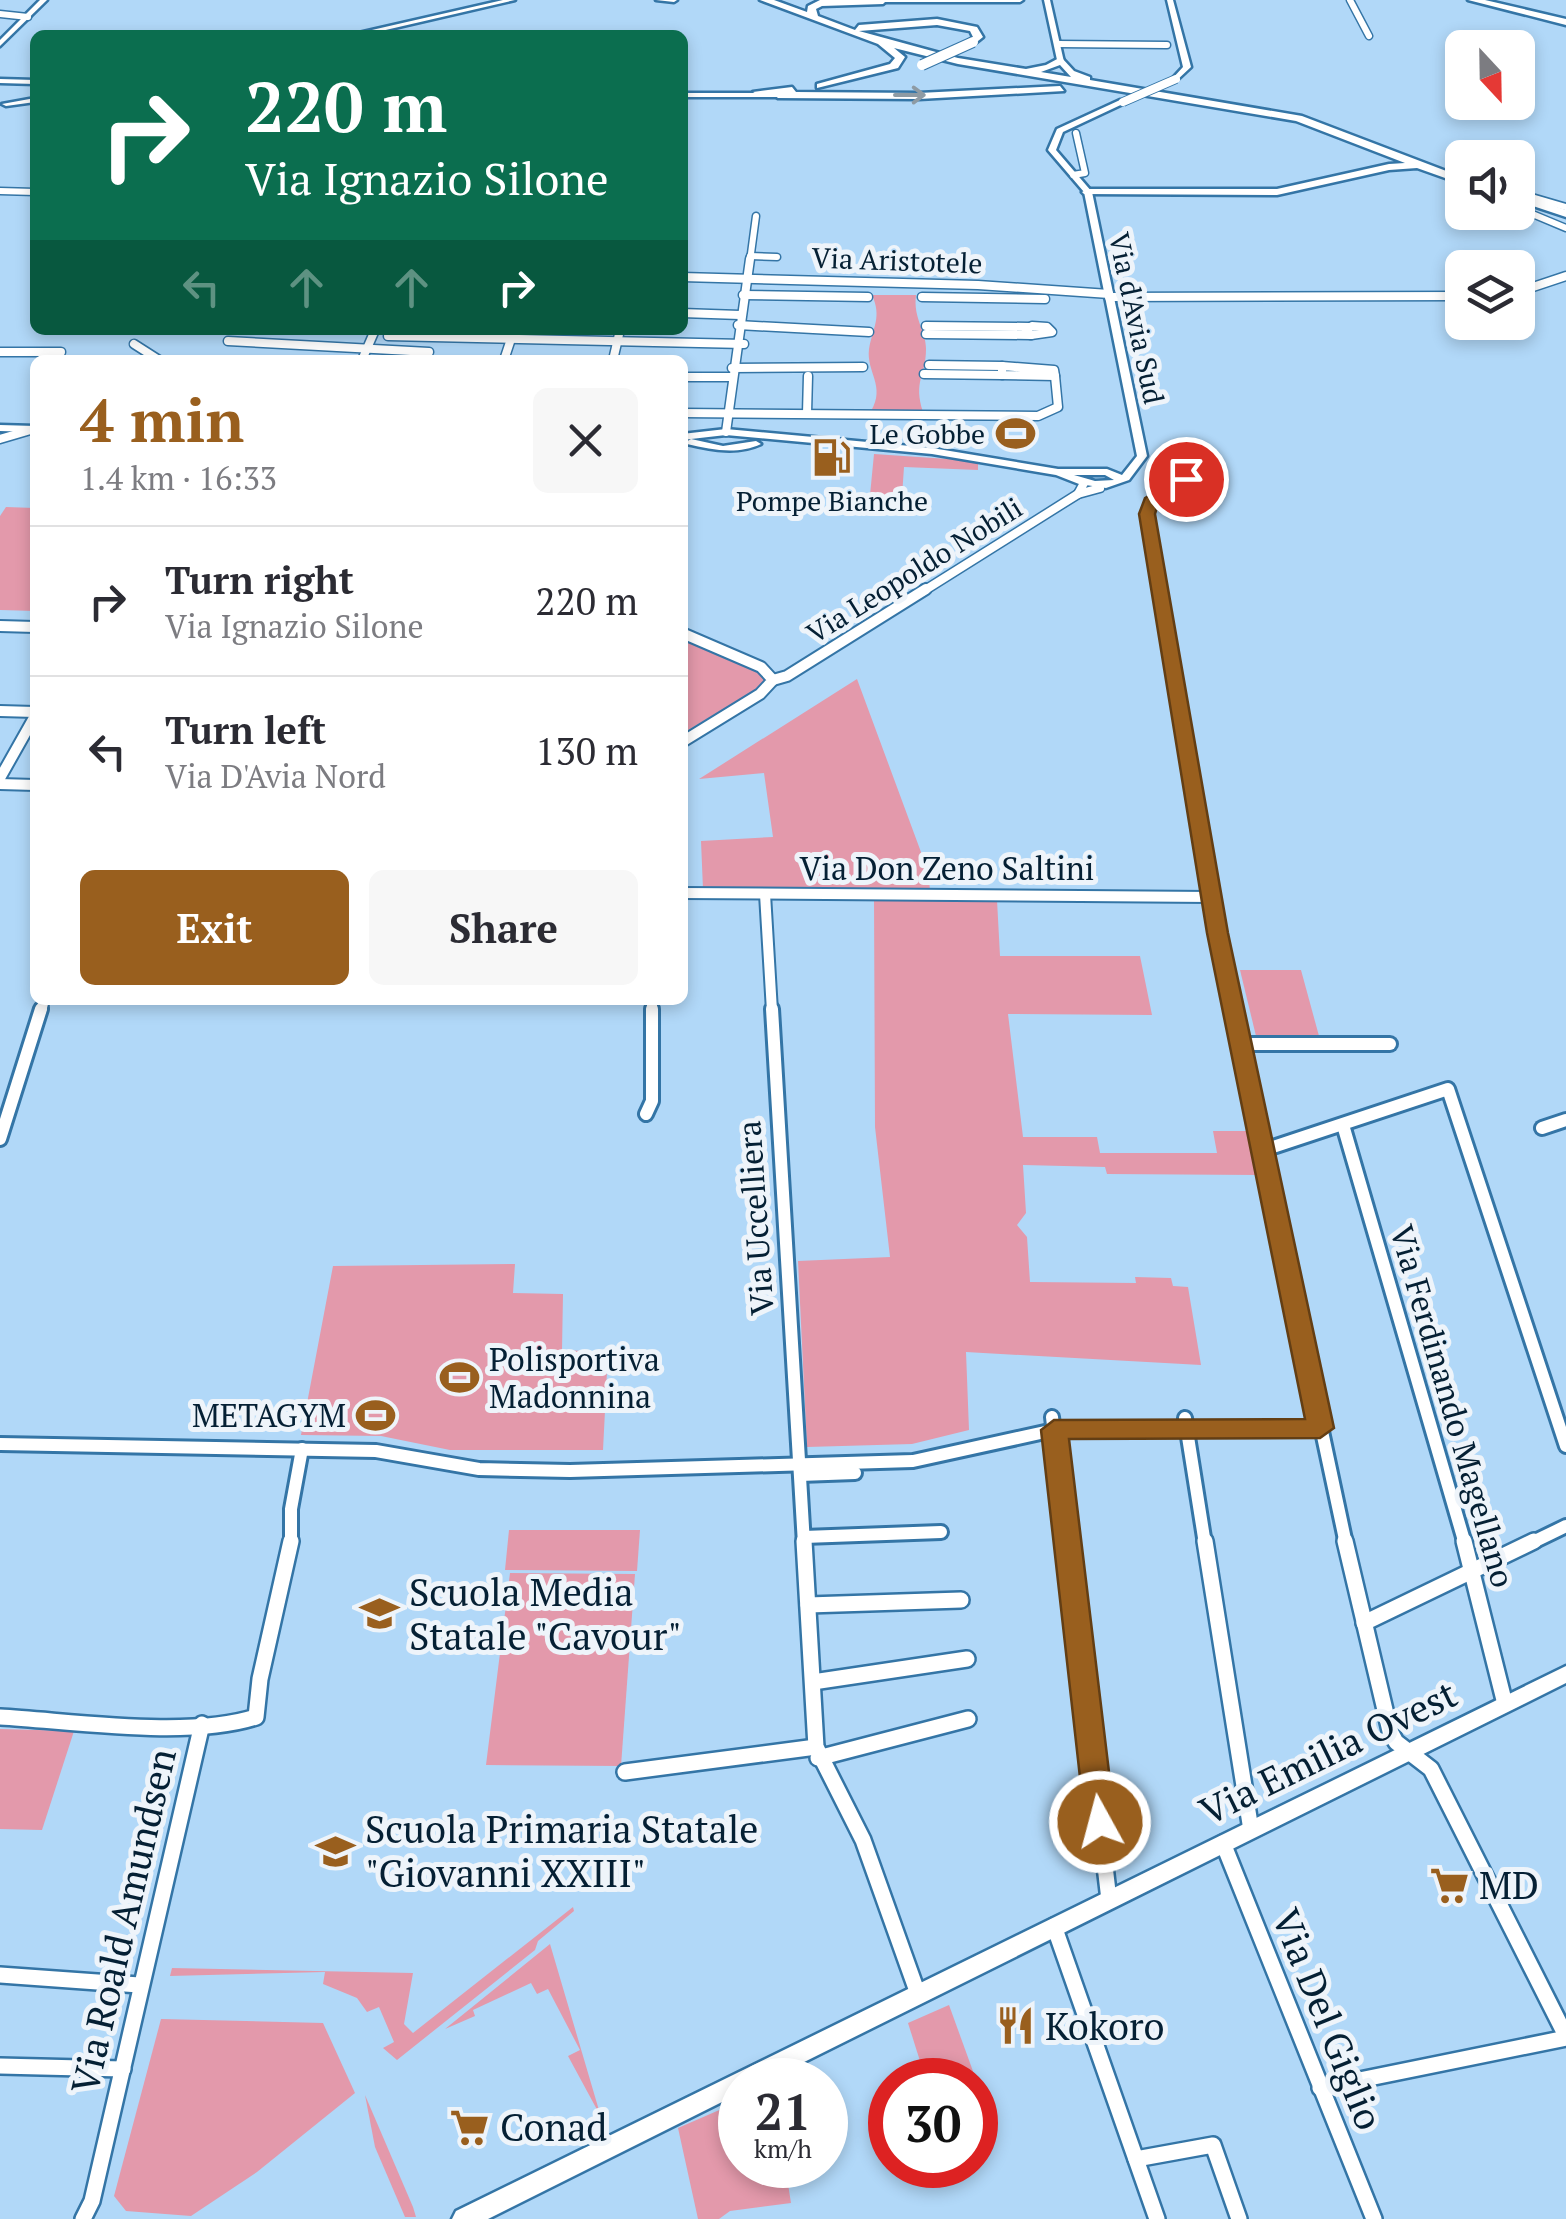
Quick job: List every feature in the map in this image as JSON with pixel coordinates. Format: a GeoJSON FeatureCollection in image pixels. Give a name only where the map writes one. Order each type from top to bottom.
{"type":"FeatureCollection","features":[{"type":"Feature","properties":{"kind":"highway"},"geometry":{"type":"LineString","coordinates":[[765,0],[875,40],[1032,76],[1302,116],[1445,173]]}},
{"type":"Feature","properties":{"kind":"highway"},"geometry":{"type":"LineString","coordinates":[[774,0],[812,16],[912,46],[1012,68],[1298,118],[1445,173]]}},
{"type":"Feature","properties":{"kind":"highway"},"geometry":{"type":"LineString","coordinates":[[1473,0],[1566,20]]}},
{"type":"Feature","properties":{"kind":"highway"},"geometry":{"type":"LineString","coordinates":[[1495,0],[1566,20]]}},
{"type":"Feature","properties":{"kind":"highway"},"geometry":{"type":"LineString","coordinates":[[812,16],[810,8],[820,4],[883,1]]}},
{"type":"Feature","properties":{"kind":"highway"},"geometry":{"type":"LineString","coordinates":[[906,25],[895,35],[912,46]]}},
{"type":"Feature","properties":{"kind":"highway"},"geometry":{"type":"LineString","coordinates":[[778,95],[869,84],[972,42],[977,33],[961,25],[843,26]]}},
{"type":"Feature","properties":{"kind":"highway"},"geometry":{"type":"LineString","coordinates":[[758,92],[836,84],[894,66],[900,57],[896,51],[875,40]]}},
{"type":"Feature","properties":{"kind":"highway"},"geometry":{"type":"LineString","coordinates":[[1012,68],[1042,69],[1062,60],[1070,72],[1097,83]]}},
{"type":"Feature","properties":{"kind":"highway"},"geometry":{"type":"LineString","coordinates":[[778,95],[920,96],[1062,89],[1206,100]]}},
{"type":"Feature","properties":{"kind":"highway"},"geometry":{"type":"LineString","coordinates":[[758,92],[813,92]]}},
{"type":"Feature","properties":{"kind":"highway"},"geometry":{"type":"LineString","coordinates":[[1356,139],[1395,158],[1388,167]]}},
{"type":"Feature","properties":{"kind":"highway"},"geometry":{"type":"LineString","coordinates":[[1088,192],[1277,192],[1388,167],[1418,167],[1445,175]]}},
{"type":"Feature","properties":{"kind":"highway"},"geometry":{"type":"LineString","coordinates":[[1535,205],[1566,213]]}},
{"type":"Feature","properties":{"kind":"street"},"geometry":{"type":"LineString","coordinates":[[0,44],[44,0]]}},
{"type":"Feature","properties":{"kind":"street"},"geometry":{"type":"LineString","coordinates":[[377,30],[512,0]]}},
{"type":"Feature","properties":{"kind":"street"},"geometry":{"type":"LineString","coordinates":[[659,0],[674,0]]}},
{"type":"Feature","properties":{"kind":"street"},"geometry":{"type":"LineString","coordinates":[[857,0],[1020,0]]}},
{"type":"Feature","properties":{"kind":"street"},"geometry":{"type":"LineString","coordinates":[[1047,0],[1062,60]]}},
{"type":"Feature","properties":{"kind":"street","name":"Via d'Avia Sud"},"geometry":{"type":"LineString","coordinates":[[1083,482],[1100,488],[1117,485],[1116,476],[1131,470],[1142,456],[1088,192],[1052,150],[1054,138],[1069,126],[1176,79],[1188,67],[1170,0]]}},
{"type":"Feature","properties":{"kind":"street"},"geometry":{"type":"LineString","coordinates":[[1350,0],[1369,36]]}},
{"type":"Feature","properties":{"kind":"street"},"geometry":{"type":"LineString","coordinates":[[0,14],[28,17]]}},
{"type":"Feature","properties":{"kind":"street"},"geometry":{"type":"LineString","coordinates":[[1058,44],[1168,46]]}},
{"type":"Feature","properties":{"kind":"street"},"geometry":{"type":"LineString","coordinates":[[0,81],[30,82]]}},
{"type":"Feature","properties":{"kind":"street"},"geometry":{"type":"LineString","coordinates":[[688,94],[758,92]]}},
{"type":"Feature","properties":{"kind":"street"},"geometry":{"type":"LineString","coordinates":[[688,94],[778,95]]}},
{"type":"Feature","properties":{"kind":"street"},"geometry":{"type":"LineString","coordinates":[[3,100],[30,97]]}},
{"type":"Feature","properties":{"kind":"street"},"geometry":{"type":"LineString","coordinates":[[1073,175],[1085,173],[1076,133]]}},
{"type":"Feature","properties":{"kind":"street"},"geometry":{"type":"LineString","coordinates":[[0,192],[30,192]]}},
{"type":"Feature","properties":{"kind":"street"},"geometry":{"type":"LineString","coordinates":[[1535,210],[1566,228]]}},
{"type":"Feature","properties":{"kind":"street"},"geometry":{"type":"LineString","coordinates":[[726,432],[725,414],[756,216]]}},
{"type":"Feature","properties":{"kind":"street"},"geometry":{"type":"LineString","coordinates":[[750,256],[777,257]]}},
{"type":"Feature","properties":{"kind":"street","name":"Via Aristotele"},"geometry":{"type":"LineString","coordinates":[[688,276],[1045,298],[1445,296]]}},
{"type":"Feature","properties":{"kind":"street"},"geometry":{"type":"LineString","coordinates":[[1535,286],[1566,276]]}},
{"type":"Feature","properties":{"kind":"street"},"geometry":{"type":"LineString","coordinates":[[743,295],[868,296]]}},
{"type":"Feature","properties":{"kind":"street"},"geometry":{"type":"LineString","coordinates":[[922,297],[1045,298]]}},
{"type":"Feature","properties":{"kind":"street"},"geometry":{"type":"LineString","coordinates":[[688,313],[740,314]]}},
{"type":"Feature","properties":{"kind":"street"},"geometry":{"type":"LineString","coordinates":[[738,325],[869,332]]}},
{"type":"Feature","properties":{"kind":"street"},"geometry":{"type":"LineString","coordinates":[[926,330],[1050,334],[1048,326]]}},
{"type":"Feature","properties":{"kind":"street"},"geometry":{"type":"LineString","coordinates":[[364,355],[373,335]]}},
{"type":"Feature","properties":{"kind":"street"},"geometry":{"type":"LineString","coordinates":[[388,336],[404,335]]}},
{"type":"Feature","properties":{"kind":"street"},"geometry":{"type":"LineString","coordinates":[[525,335],[617,342],[738,344]]}},
{"type":"Feature","properties":{"kind":"street"},"geometry":{"type":"LineString","coordinates":[[614,355],[619,335]]}},
{"type":"Feature","properties":{"kind":"street"},"geometry":{"type":"LineString","coordinates":[[228,342],[417,355]]}},
{"type":"Feature","properties":{"kind":"street"},"geometry":{"type":"LineString","coordinates":[[134,344],[150,355]]}},
{"type":"Feature","properties":{"kind":"street"},"geometry":{"type":"LineString","coordinates":[[0,352],[62,352]]}},
{"type":"Feature","properties":{"kind":"street"},"geometry":{"type":"LineString","coordinates":[[929,365],[1002,370]]}},
{"type":"Feature","properties":{"kind":"street"},"geometry":{"type":"LineString","coordinates":[[688,377],[863,367]]}},
{"type":"Feature","properties":{"kind":"street"},"geometry":{"type":"LineString","coordinates":[[688,413],[1044,415],[1058,407],[1056,376],[1050,368],[924,374]]}},
{"type":"Feature","properties":{"kind":"street"},"geometry":{"type":"LineString","coordinates":[[808,376],[808,413]]}},
{"type":"Feature","properties":{"kind":"street"},"geometry":{"type":"LineString","coordinates":[[3,430],[30,427]]}},
{"type":"Feature","properties":{"kind":"street"},"geometry":{"type":"LineString","coordinates":[[688,439],[710,439],[726,432]]}},
{"type":"Feature","properties":{"kind":"street"},"geometry":{"type":"LineString","coordinates":[[726,432],[741,441]]}},
{"type":"Feature","properties":{"kind":"street"},"geometry":{"type":"LineString","coordinates":[[710,439],[724,448],[741,441],[956,454],[1058,472],[1083,482],[1116,476]]}},
{"type":"Feature","properties":{"kind":"street"},"geometry":{"type":"LineString","coordinates":[[1191,477],[1157,496],[1147,510],[1239,1044],[1364,1623],[1390,1731],[1408,1752],[1431,1769],[1566,2037],[1320,2088]]}},
{"type":"Feature","properties":{"kind":"street","name":"Via Leopoldo Nobili"},"geometry":{"type":"LineString","coordinates":[[688,738],[1083,482]]}},
{"type":"Feature","properties":{"kind":"street"},"geometry":{"type":"LineString","coordinates":[[0,626],[30,627]]}},
{"type":"Feature","properties":{"kind":"street"},"geometry":{"type":"LineString","coordinates":[[688,637],[761,667],[773,680]]}},
{"type":"Feature","properties":{"kind":"street"},"geometry":{"type":"LineString","coordinates":[[0,711],[30,714]]}},
{"type":"Feature","properties":{"kind":"street"},"geometry":{"type":"LineString","coordinates":[[30,724],[0,781],[30,784]]}},
{"type":"Feature","properties":{"kind":"street","name":"Via Don Zeno Saltini"},"geometry":{"type":"LineString","coordinates":[[688,893],[1211,898]]}},
{"type":"Feature","properties":{"kind":"street","name":"Via Uccelliera"},"geometry":{"type":"LineString","coordinates":[[766,894],[774,1092],[817,1753],[863,1840],[918,1994]]}},
{"type":"Feature","properties":{"kind":"street"},"geometry":{"type":"LineString","coordinates":[[0,1139],[42,1005]]}},
{"type":"Feature","properties":{"kind":"street"},"geometry":{"type":"LineString","coordinates":[[646,1114],[652,1101],[652,1005]]}},
{"type":"Feature","properties":{"kind":"street"},"geometry":{"type":"LineString","coordinates":[[1239,1044],[1390,1044]]}},
{"type":"Feature","properties":{"kind":"street"},"geometry":{"type":"LineString","coordinates":[[1261,1151],[1448,1090],[1566,1446]]}},
{"type":"Feature","properties":{"kind":"street"},"geometry":{"type":"LineString","coordinates":[[1542,1128],[1566,1120]]}},
{"type":"Feature","properties":{"kind":"street","name":"Via Ferdinando Magellano"},"geometry":{"type":"LineString","coordinates":[[1344,1124],[1472,1568],[1505,1704]]}},
{"type":"Feature","properties":{"kind":"street"},"geometry":{"type":"LineString","coordinates":[[800,1470],[912,1460],[1053,1424],[1186,1422],[1320,1428]]}},
{"type":"Feature","properties":{"kind":"street"},"geometry":{"type":"LineString","coordinates":[[1186,1422],[1250,1830]]}},
{"type":"Feature","properties":{"kind":"street"},"geometry":{"type":"LineString","coordinates":[[1053,1424],[1109,1900]]}},
{"type":"Feature","properties":{"kind":"street"},"geometry":{"type":"LineString","coordinates":[[0,1444],[376,1450],[502,1471],[855,1473]]}},
{"type":"Feature","properties":{"kind":"street","name":"Via Roald Amundsen"},"geometry":{"type":"LineString","coordinates":[[83,2219],[92,2202],[202,1724],[242,1724],[258,1714],[260,1678],[292,1533],[291,1509],[302,1448]]}},
{"type":"Feature","properties":{"kind":"street"},"geometry":{"type":"LineString","coordinates":[[1364,1623],[1566,1526]]}},
{"type":"Feature","properties":{"kind":"street"},"geometry":{"type":"LineString","coordinates":[[804,1537],[941,1532]]}},
{"type":"Feature","properties":{"kind":"street"},"geometry":{"type":"LineString","coordinates":[[808,1605],[961,1600]]}},
{"type":"Feature","properties":{"kind":"street"},"geometry":{"type":"LineString","coordinates":[[813,1682],[967,1659]]}},
{"type":"Feature","properties":{"kind":"street","name":"Via Emilia Ovest"},"geometry":{"type":"LineString","coordinates":[[789,2058],[1566,1674]]}},
{"type":"Feature","properties":{"kind":"street"},"geometry":{"type":"LineString","coordinates":[[0,1718],[202,1724]]}},
{"type":"Feature","properties":{"kind":"street"},"geometry":{"type":"LineString","coordinates":[[625,1772],[817,1753],[968,1719]]}},
{"type":"Feature","properties":{"kind":"street","name":"Via Del Giglio"},"geometry":{"type":"LineString","coordinates":[[1223,1843],[1374,2219]]}},
{"type":"Feature","properties":{"kind":"street"},"geometry":{"type":"LineString","coordinates":[[1054,1926],[1157,2219]]}},
{"type":"Feature","properties":{"kind":"street"},"geometry":{"type":"LineString","coordinates":[[0,1975],[139,1985]]}},
{"type":"Feature","properties":{"kind":"street"},"geometry":{"type":"LineString","coordinates":[[0,2066],[123,2069]]}},
{"type":"Feature","properties":{"kind":"street","name":"Via Emilia Ovest"},"geometry":{"type":"LineString","coordinates":[[464,2219],[718,2093]]}},
{"type":"Feature","properties":{"kind":"street"},"geometry":{"type":"LineString","coordinates":[[1136,2160],[1213,2145],[1239,2219]]}},
{"type":"Feature","properties":{"kind":"shaded area"},"geometry":{"type":"Polygon","coordinates":[[[872,295],[916,295],[926,349],[920,386],[923,412],[871,411],[877,394],[869,357],[876,316],[872,295]]]}},
{"type":"Feature","properties":{"kind":"shaded area"},"geometry":{"type":"Polygon","coordinates":[[[874,454],[978,461],[978,470],[904,467],[902,496],[870,495],[874,454]]]}},
{"type":"Feature","properties":{"kind":"shaded area"},"geometry":{"type":"Polygon","coordinates":[[[6,507],[30,508],[30,611],[0,610],[0,516],[6,507]]]}},
{"type":"Feature","properties":{"kind":"shaded area"},"geometry":{"type":"Polygon","coordinates":[[[688,641],[767,676],[759,688],[688,730],[688,641]]]}},
{"type":"Feature","properties":{"kind":"shaded area"},"geometry":{"type":"Polygon","coordinates":[[[857,679],[928,871],[930,890],[703,889],[701,841],[773,837],[764,773],[699,779],[857,679]]]}},
{"type":"Feature","properties":{"kind":"shaded area"},"geometry":{"type":"Polygon","coordinates":[[[874,899],[997,900],[1000,956],[1140,956],[1152,1015],[1008,1014],[1023,1137],[1097,1137],[1100,1153],[1217,1153],[1213,1131],[1249,1131],[1258,1175],[1107,1174],[1105,1167],[1023,1165],[1026,1213],[1017,1225],[1027,1237],[1030,1282],[1136,1283],[1135,1277],[1171,1278],[1173,1286],[1188,1287],[1201,1365],[966,1352],[969,1430],[912,1444],[807,1447],[798,1261],[890,1257],[875,1127],[874,899]]]}},
{"type":"Feature","properties":{"kind":"shaded area"},"geometry":{"type":"Polygon","coordinates":[[[1240,970],[1301,970],[1319,1036],[1256,1036],[1240,970]]]}},
{"type":"Feature","properties":{"kind":"shaded area","name":"Polisportiva Madonnina"},"geometry":{"type":"Polygon","coordinates":[[[515,1264],[513,1293],[563,1294],[562,1350],[608,1352],[603,1450],[450,1450],[381,1436],[301,1435],[333,1266],[515,1264]]]}},
{"type":"Feature","properties":{"kind":"shaded area"},"geometry":{"type":"Polygon","coordinates":[[[509,1530],[640,1530],[637,1571],[505,1570],[509,1530]]]}},
{"type":"Feature","properties":{"kind":"shaded area"},"geometry":{"type":"Polygon","coordinates":[[[510,1573],[635,1574],[621,1766],[486,1765],[510,1573]]]}},
{"type":"Feature","properties":{"kind":"shaded area"},"geometry":{"type":"Polygon","coordinates":[[[0,1729],[74,1731],[42,1830],[0,1829],[0,1729]]]}},
{"type":"Feature","properties":{"kind":"shaded area"},"geometry":{"type":"Polygon","coordinates":[[[573,1907],[574,1911],[538,1941],[535,1950],[397,2060],[383,2048],[394,2042],[379,2007],[367,2012],[357,1998],[323,1984],[325,1972],[170,1976],[172,1968],[413,1973],[404,2024],[413,2033],[573,1907]]]}},
{"type":"Feature","properties":{"kind":"shaded area"},"geometry":{"type":"Polygon","coordinates":[[[550,1944],[601,2117],[568,2056],[580,2050],[548,1989],[537,1994],[531,1983],[473,2010],[475,2016],[445,2029],[550,1944]]]}},
{"type":"Feature","properties":{"kind":"shaded area"},"geometry":{"type":"Polygon","coordinates":[[[949,2005],[968,2058],[919,2058],[908,2023],[949,2005]]]}},
{"type":"Feature","properties":{"kind":"shaded area"},"geometry":{"type":"Polygon","coordinates":[[[161,2019],[323,2023],[355,2093],[257,2172],[191,2216],[126,2211],[114,2196],[161,2019]]]}},
{"type":"Feature","properties":{"kind":"shaded area"},"geometry":{"type":"Polygon","coordinates":[[[365,2095],[416,2217],[405,2217],[375,2147],[365,2095]]]}},
{"type":"Feature","properties":{"kind":"shaded area"},"geometry":{"type":"Polygon","coordinates":[[[718,2111],[718,2188],[789,2188],[791,2203],[730,2211],[719,2219],[698,2219],[678,2128],[718,2111]]]}},
{"type":"Feature","properties":{"kind":"place","name":"Le Gobbe"},"geometry":{"type":"Point","coordinates":[1015,433]}},
{"type":"Feature","properties":{"kind":"place","name":"Pompe Bianche"},"geometry":{"type":"Point","coordinates":[832,458]}},
{"type":"Feature","properties":{"kind":"place","name":"Polisportiva Madonnina"},"geometry":{"type":"Point","coordinates":[459,1377]}},
{"type":"Feature","properties":{"kind":"place","name":"METAGYM"},"geometry":{"type":"Point","coordinates":[376,1415]}},
{"type":"Feature","properties":{"kind":"place","name":"Scuola Media Statale \"Cavour\""},"geometry":{"type":"Point","coordinates":[379,1614]}},
{"type":"Feature","properties":{"kind":"place","name":"Scuola Primaria Statale \"Giovanni XXIII\""},"geometry":{"type":"Point","coordinates":[335,1851]}},
{"type":"Feature","properties":{"kind":"place","name":"MD"},"geometry":{"type":"Point","coordinates":[1449,1885]}},
{"type":"Feature","properties":{"kind":"place","name":"Kokoro"},"geometry":{"type":"Point","coordinates":[1015,2026]}},
{"type":"Feature","properties":{"kind":"place","name":"Conad"},"geometry":{"type":"Point","coordinates":[470,2127]}},
{"type":"Feature","properties":{"kind":"route"},"geometry":{"type":"LineString","coordinates":[[1100,1822],[1054,1430],[1320,1428],[1217,933],[1147,514],[1150,501],[1186,479]]}}]}
